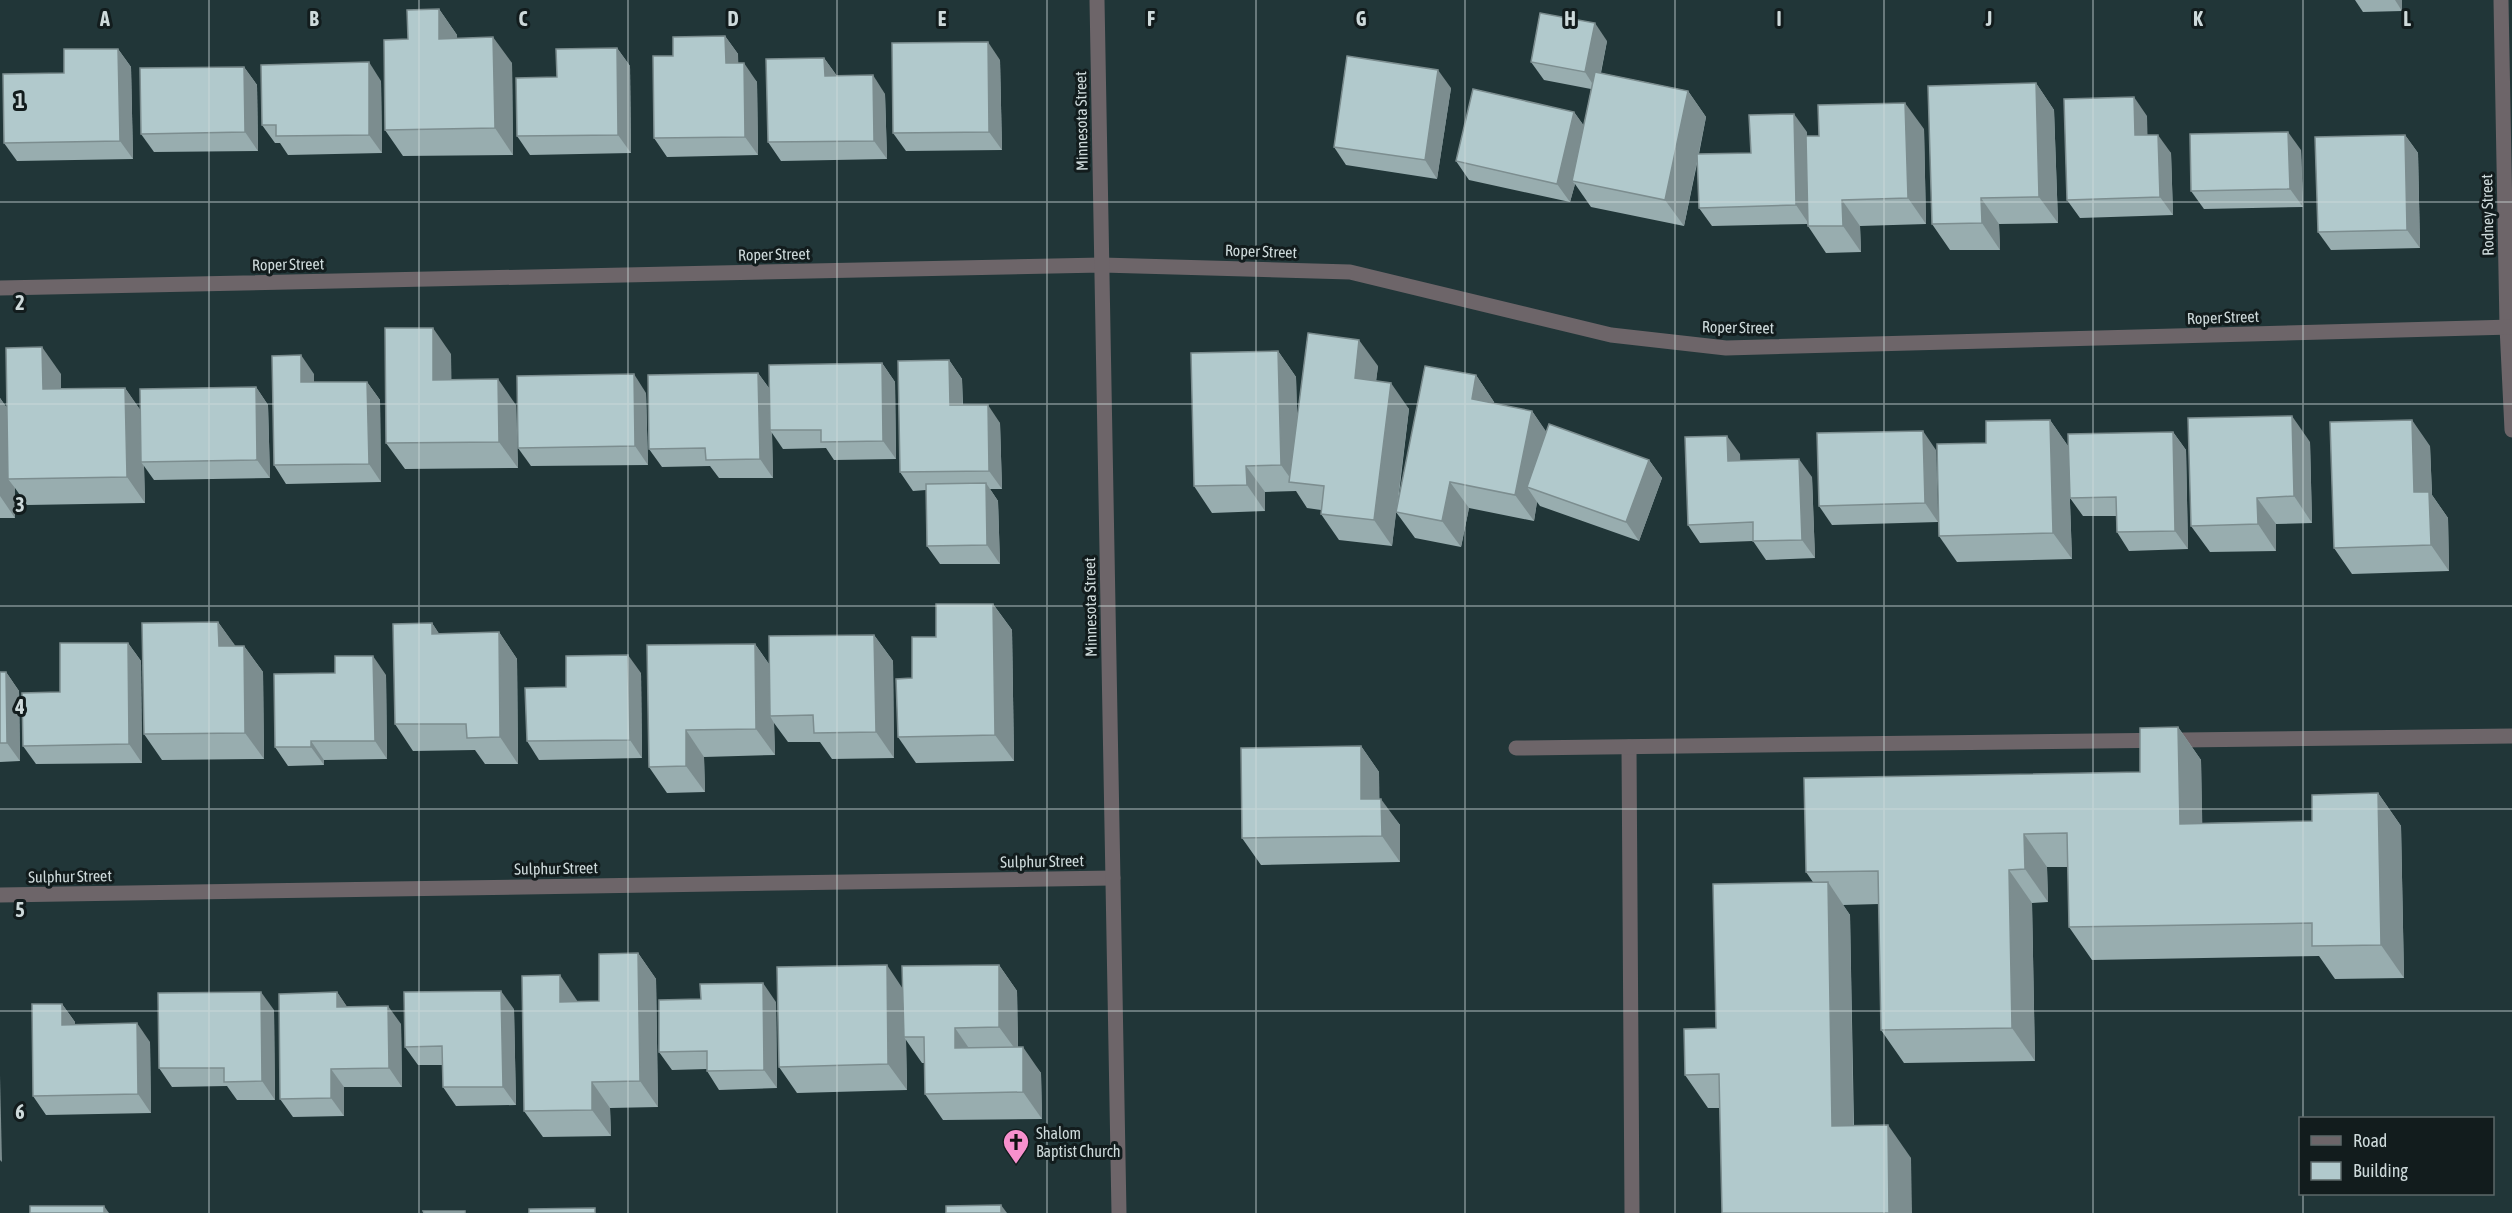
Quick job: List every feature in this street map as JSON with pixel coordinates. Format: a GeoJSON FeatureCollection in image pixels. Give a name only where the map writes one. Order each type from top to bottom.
{"type":"FeatureCollection","features":[{"type":"Feature","properties":{"kind":"street","name":"Minnesota Street"},"geometry":{"type":"LineString","coordinates":[[1097,0],[1119,1213]]}},
{"type":"Feature","properties":{"kind":"street","name":"Rodney Street"},"geometry":{"type":"LineString","coordinates":[[2501,0],[2512,430]]}},
{"type":"Feature","properties":{"kind":"street","name":"Roper Street"},"geometry":{"type":"LineString","coordinates":[[0,288],[1102,265],[1350,272],[1611,336],[1726,348],[2510,327]]}},
{"type":"Feature","properties":{"kind":"street"},"geometry":{"type":"LineString","coordinates":[[1516,748],[2512,736]]}},
{"type":"Feature","properties":{"kind":"street"},"geometry":{"type":"LineString","coordinates":[[1629,747],[1632,1213]]}},
{"type":"Feature","properties":{"kind":"street","name":"Sulphur Street"},"geometry":{"type":"LineString","coordinates":[[0,895],[1113,878]]}},
{"type":"Feature","properties":{"kind":"building"},"geometry":{"type":"Polygon","coordinates":[[[439,9],[439,39],[493,37],[495,128],[385,130],[384,40],[408,39],[407,10],[439,9]]]}},
{"type":"Feature","properties":{"kind":"building"},"geometry":{"type":"Polygon","coordinates":[[[1540,13],[1595,23],[1585,72],[1531,62],[1540,13]]]}},
{"type":"Feature","properties":{"kind":"building"},"geometry":{"type":"Polygon","coordinates":[[[725,36],[726,63],[744,63],[745,137],[654,138],[653,56],[673,56],[673,37],[725,36]]]}},
{"type":"Feature","properties":{"kind":"building"},"geometry":{"type":"Polygon","coordinates":[[[988,42],[989,132],[893,133],[892,43],[988,42]]]}},
{"type":"Feature","properties":{"kind":"building"},"geometry":{"type":"Polygon","coordinates":[[[617,48],[618,135],[517,136],[516,78],[557,77],[556,49],[617,48]]]}},
{"type":"Feature","properties":{"kind":"building"},"geometry":{"type":"Polygon","coordinates":[[[64,49],[118,49],[120,141],[4,143],[3,74],[64,73],[64,49]]]}},
{"type":"Feature","properties":{"kind":"building"},"geometry":{"type":"Polygon","coordinates":[[[1347,56],[1438,70],[1425,160],[1334,147],[1347,56]]]}},
{"type":"Feature","properties":{"kind":"building"},"geometry":{"type":"Polygon","coordinates":[[[824,58],[825,76],[873,75],[874,141],[768,142],[766,59],[824,58]]]}},
{"type":"Feature","properties":{"kind":"building"},"geometry":{"type":"Polygon","coordinates":[[[369,62],[369,135],[276,136],[276,125],[262,125],[261,65],[369,62]]]}},
{"type":"Feature","properties":{"kind":"building"},"geometry":{"type":"Polygon","coordinates":[[[244,67],[245,132],[141,134],[140,68],[244,67]]]}},
{"type":"Feature","properties":{"kind":"building"},"geometry":{"type":"Polygon","coordinates":[[[1595,72],[1688,91],[1665,200],[1572,181],[1595,72]]]}},
{"type":"Feature","properties":{"kind":"building"},"geometry":{"type":"Polygon","coordinates":[[[2036,83],[2039,197],[1981,198],[1982,223],[1932,224],[1928,86],[2036,83]]]}},
{"type":"Feature","properties":{"kind":"building"},"geometry":{"type":"Polygon","coordinates":[[[1473,89],[1574,112],[1557,184],[1456,161],[1473,89]]]}},
{"type":"Feature","properties":{"kind":"building"},"geometry":{"type":"Polygon","coordinates":[[[2134,97],[2135,135],[2158,135],[2160,197],[2067,200],[2064,99],[2134,97]]]}},
{"type":"Feature","properties":{"kind":"building"},"geometry":{"type":"Polygon","coordinates":[[[1905,103],[1908,198],[1842,200],[1843,226],[1808,226],[1806,136],[1819,136],[1818,105],[1905,103]]]}},
{"type":"Feature","properties":{"kind":"building"},"geometry":{"type":"Polygon","coordinates":[[[1794,114],[1796,205],[1699,208],[1697,154],[1751,153],[1749,115],[1794,114]]]}},
{"type":"Feature","properties":{"kind":"building"},"geometry":{"type":"Polygon","coordinates":[[[2288,132],[2290,189],[2191,191],[2190,134],[2288,132]]]}},
{"type":"Feature","properties":{"kind":"building"},"geometry":{"type":"Polygon","coordinates":[[[2405,135],[2407,230],[2318,232],[2315,137],[2405,135]]]}},
{"type":"Feature","properties":{"kind":"building"},"geometry":{"type":"Polygon","coordinates":[[[385,328],[433,328],[433,380],[498,379],[499,442],[386,443],[385,328]]]}},
{"type":"Feature","properties":{"kind":"building"},"geometry":{"type":"Polygon","coordinates":[[[1308,333],[1359,340],[1355,378],[1391,383],[1374,520],[1321,514],[1324,486],[1289,482],[1308,333]]]}},
{"type":"Feature","properties":{"kind":"building"},"geometry":{"type":"Polygon","coordinates":[[[42,347],[43,389],[125,388],[127,477],[8,479],[6,348],[42,347]]]}},
{"type":"Feature","properties":{"kind":"building"},"geometry":{"type":"Polygon","coordinates":[[[1278,351],[1281,465],[1246,466],[1247,485],[1194,486],[1191,353],[1278,351]]]}},
{"type":"Feature","properties":{"kind":"building"},"geometry":{"type":"Polygon","coordinates":[[[301,355],[301,382],[367,382],[369,464],[274,465],[272,356],[301,355]]]}},
{"type":"Feature","properties":{"kind":"building"},"geometry":{"type":"Polygon","coordinates":[[[949,360],[950,405],[988,405],[989,471],[900,472],[898,361],[949,360]]]}},
{"type":"Feature","properties":{"kind":"building"},"geometry":{"type":"Polygon","coordinates":[[[882,363],[883,441],[821,442],[821,430],[770,430],[769,365],[882,363]]]}},
{"type":"Feature","properties":{"kind":"building"},"geometry":{"type":"Polygon","coordinates":[[[1425,366],[1476,375],[1472,399],[1532,411],[1515,495],[1450,482],[1442,521],[1396,512],[1425,366]]]}},
{"type":"Feature","properties":{"kind":"building"},"geometry":{"type":"Polygon","coordinates":[[[758,373],[760,459],[706,460],[705,448],[649,449],[648,375],[758,373]]]}},
{"type":"Feature","properties":{"kind":"building"},"geometry":{"type":"Polygon","coordinates":[[[634,374],[635,446],[518,448],[517,376],[634,374]]]}},
{"type":"Feature","properties":{"kind":"building"},"geometry":{"type":"Polygon","coordinates":[[[256,387],[257,460],[141,462],[140,389],[256,387]]]}},
{"type":"Feature","properties":{"kind":"building"},"geometry":{"type":"Polygon","coordinates":[[[2292,416],[2294,496],[2257,498],[2258,524],[2191,526],[2188,418],[2292,416]]]}},
{"type":"Feature","properties":{"kind":"building"},"geometry":{"type":"Polygon","coordinates":[[[2050,420],[2053,533],[1939,536],[1937,444],[1986,443],[1986,421],[2050,420]]]}},
{"type":"Feature","properties":{"kind":"building"},"geometry":{"type":"Polygon","coordinates":[[[2412,420],[2414,492],[2429,492],[2431,545],[2334,548],[2330,422],[2412,420]]]}},
{"type":"Feature","properties":{"kind":"building"},"geometry":{"type":"Polygon","coordinates":[[[1549,424],[1649,460],[1626,522],[1527,487],[1549,424]]]}},
{"type":"Feature","properties":{"kind":"building"},"geometry":{"type":"Polygon","coordinates":[[[1923,431],[1925,503],[1819,506],[1817,433],[1923,431]]]}},
{"type":"Feature","properties":{"kind":"building"},"geometry":{"type":"Polygon","coordinates":[[[2173,432],[2175,531],[2117,532],[2116,497],[2070,498],[2068,434],[2173,432]]]}},
{"type":"Feature","properties":{"kind":"building"},"geometry":{"type":"Polygon","coordinates":[[[1727,436],[1728,461],[1799,459],[1802,540],[1753,541],[1753,522],[1688,525],[1685,437],[1727,436]]]}},
{"type":"Feature","properties":{"kind":"building"},"geometry":{"type":"Polygon","coordinates":[[[986,483],[987,545],[927,546],[926,484],[986,483]]]}},
{"type":"Feature","properties":{"kind":"building"},"geometry":{"type":"Polygon","coordinates":[[[936,604],[993,604],[995,735],[898,737],[896,679],[912,678],[912,637],[936,637],[936,604]]]}},
{"type":"Feature","properties":{"kind":"building"},"geometry":{"type":"Polygon","coordinates":[[[218,622],[219,646],[244,646],[245,733],[144,734],[142,623],[218,622]]]}},
{"type":"Feature","properties":{"kind":"building"},"geometry":{"type":"Polygon","coordinates":[[[432,623],[432,634],[499,632],[500,737],[467,738],[466,724],[395,724],[393,624],[432,623]]]}},
{"type":"Feature","properties":{"kind":"building"},"geometry":{"type":"Polygon","coordinates":[[[874,635],[876,732],[814,733],[813,715],[770,716],[769,636],[874,635]]]}},
{"type":"Feature","properties":{"kind":"building"},"geometry":{"type":"Polygon","coordinates":[[[60,643],[128,643],[129,744],[23,746],[22,693],[60,692],[60,643]]]}},
{"type":"Feature","properties":{"kind":"building"},"geometry":{"type":"Polygon","coordinates":[[[755,644],[756,729],[686,730],[686,766],[649,767],[647,645],[755,644]]]}},
{"type":"Feature","properties":{"kind":"building"},"geometry":{"type":"Polygon","coordinates":[[[628,655],[630,740],[527,741],[525,688],[566,687],[566,656],[628,655]]]}},
{"type":"Feature","properties":{"kind":"building"},"geometry":{"type":"Polygon","coordinates":[[[335,656],[373,656],[375,741],[311,741],[311,747],[275,747],[274,674],[335,673],[335,656]]]}},
{"type":"Feature","properties":{"kind":"building"},"geometry":{"type":"Polygon","coordinates":[[[0,672],[6,672],[7,743],[0,743],[0,672]]]}},
{"type":"Feature","properties":{"kind":"building"},"geometry":{"type":"Polygon","coordinates":[[[2178,727],[2180,824],[2312,821],[2312,795],[2378,793],[2381,945],[2312,946],[2312,923],[2069,927],[2067,833],[2024,834],[2025,869],[2009,870],[2012,1028],[1881,1030],[1878,871],[1806,872],[1804,778],[2140,772],[2140,728],[2178,727]]]}},
{"type":"Feature","properties":{"kind":"building"},"geometry":{"type":"Polygon","coordinates":[[[1361,746],[1361,799],[1381,799],[1382,836],[1242,838],[1241,748],[1361,746]]]}},
{"type":"Feature","properties":{"kind":"building"},"geometry":{"type":"Polygon","coordinates":[[[1828,882],[1832,1126],[1888,1125],[1889,1213],[1722,1213],[1719,1074],[1685,1075],[1684,1029],[1716,1028],[1713,884],[1828,882]]]}},
{"type":"Feature","properties":{"kind":"building"},"geometry":{"type":"Polygon","coordinates":[[[638,953],[640,1081],[592,1082],[592,1110],[524,1111],[522,976],[560,975],[560,1002],[599,1001],[599,954],[638,953]]]}},
{"type":"Feature","properties":{"kind":"building"},"geometry":{"type":"Polygon","coordinates":[[[887,965],[888,1064],[779,1067],[777,967],[887,965]]]}},
{"type":"Feature","properties":{"kind":"building"},"geometry":{"type":"Polygon","coordinates":[[[999,965],[999,1027],[955,1028],[955,1048],[1023,1047],[1023,1092],[925,1094],[924,1037],[904,1037],[902,966],[999,965]]]}},
{"type":"Feature","properties":{"kind":"building"},"geometry":{"type":"Polygon","coordinates":[[[763,983],[764,1070],[707,1071],[707,1051],[659,1052],[659,1000],[701,999],[700,984],[763,983]]]}},
{"type":"Feature","properties":{"kind":"building"},"geometry":{"type":"Polygon","coordinates":[[[501,991],[503,1087],[443,1087],[442,1046],[405,1047],[404,992],[501,991]]]}},
{"type":"Feature","properties":{"kind":"building"},"geometry":{"type":"Polygon","coordinates":[[[261,992],[262,1081],[224,1082],[224,1068],[159,1068],[158,993],[261,992]]]}},
{"type":"Feature","properties":{"kind":"building"},"geometry":{"type":"Polygon","coordinates":[[[337,992],[337,1007],[388,1006],[389,1068],[331,1069],[331,1098],[280,1099],[279,994],[337,992]]]}},
{"type":"Feature","properties":{"kind":"building"},"geometry":{"type":"Polygon","coordinates":[[[32,1004],[62,1004],[62,1025],[137,1023],[138,1094],[33,1096],[32,1004]]]}},
{"type":"Feature","properties":{"kind":"building"},"geometry":{"type":"Polygon","coordinates":[[[1001,1205],[1001,1213],[946,1213],[946,1206],[1001,1205]]]}},
{"type":"Feature","properties":{"kind":"building"},"geometry":{"type":"Polygon","coordinates":[[[30,1206],[104,1206],[104,1213],[30,1213],[30,1206]]]}},
{"type":"Feature","properties":{"kind":"building"},"geometry":{"type":"Polygon","coordinates":[[[595,1208],[595,1213],[529,1213],[529,1209],[595,1208]]]}},
{"type":"Feature","properties":{"kind":"building"},"geometry":{"type":"Polygon","coordinates":[[[423,1211],[465,1211],[465,1213],[424,1213],[423,1211]]]}},
{"type":"Feature","properties":{"kind":"place","name":"Shalom Baptist Church"},"geometry":{"type":"Point","coordinates":[1016,1165]}}]}
